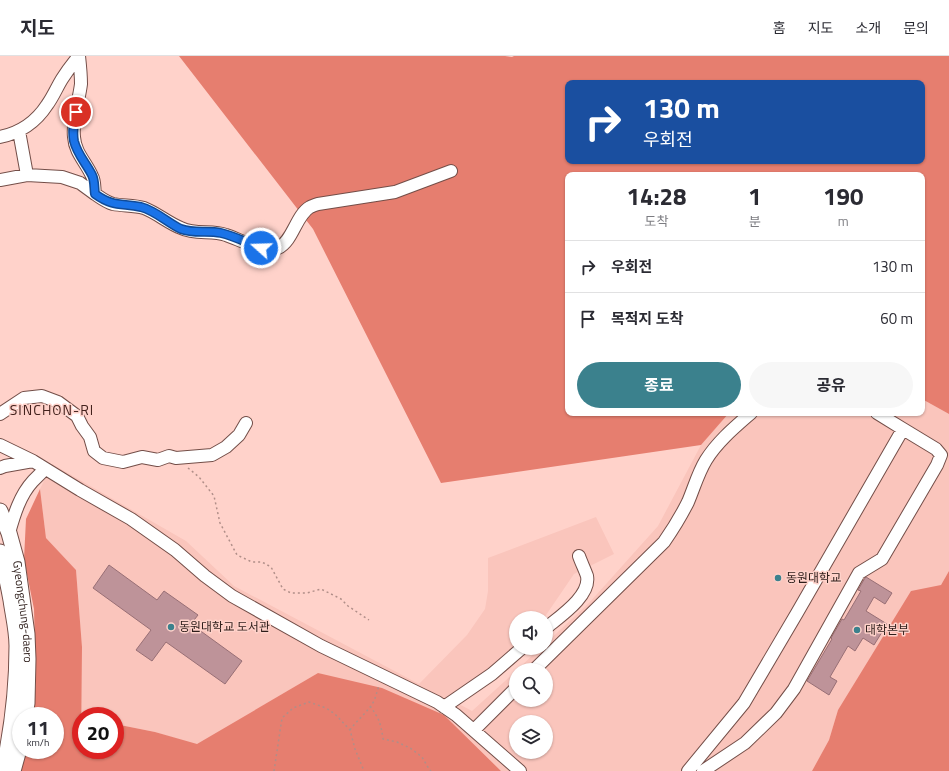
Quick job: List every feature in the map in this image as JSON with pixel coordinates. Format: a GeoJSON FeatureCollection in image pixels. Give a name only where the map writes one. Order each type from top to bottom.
{"type":"FeatureCollection","features":[{"type":"Feature","properties":{"kind":"main road","name":"Gyeongchung-daero"},"geometry":{"type":"LineString","coordinates":[[0,511],[9,533],[17,562],[27,634],[28,667],[26,707]]}},
{"type":"Feature","properties":{"kind":"main road","name":"Gyeongchung-daero"},"geometry":{"type":"LineString","coordinates":[[0,552],[8,582],[17,645],[13,713],[3,771]]}},
{"type":"Feature","properties":{"kind":"main road"},"geometry":{"type":"LineString","coordinates":[[13,771],[16,759]]}},
{"type":"Feature","properties":{"kind":"street"},"geometry":{"type":"LineString","coordinates":[[0,137],[19,131],[44,111],[62,79],[79,56]]}},
{"type":"Feature","properties":{"kind":"street"},"geometry":{"type":"LineString","coordinates":[[79,56],[80,85],[73,135],[77,149],[92,176],[95,194]]}},
{"type":"Feature","properties":{"kind":"street"},"geometry":{"type":"LineString","coordinates":[[19,131],[27,175]]}},
{"type":"Feature","properties":{"kind":"street"},"geometry":{"type":"LineString","coordinates":[[0,180],[27,175],[62,177],[80,183],[102,200],[112,204],[142,208],[151,211],[182,229],[219,233],[261,248],[271,249],[278,248],[284,243],[304,211],[310,207],[318,204],[395,192],[450,171]]}},
{"type":"Feature","properties":{"kind":"street"},"geometry":{"type":"LineString","coordinates":[[0,414],[24,398],[42,396],[58,402],[77,416],[90,437],[94,451],[103,458],[123,462],[142,457],[158,460],[169,456],[176,458],[212,455],[226,447],[239,435],[246,423]]}},
{"type":"Feature","properties":{"kind":"street"},"geometry":{"type":"LineString","coordinates":[[541,663],[664,542],[688,502],[706,460],[725,436],[748,416]]}},
{"type":"Feature","properties":{"kind":"street"},"geometry":{"type":"LineString","coordinates":[[703,771],[745,743],[776,713],[794,689],[859,573],[882,560],[937,465],[941,455],[936,449],[882,416]]}},
{"type":"Feature","properties":{"kind":"street"},"geometry":{"type":"LineString","coordinates":[[688,771],[744,703],[903,430]]}},
{"type":"Feature","properties":{"kind":"street"},"geometry":{"type":"LineString","coordinates":[[0,445],[33,462],[131,519],[175,550],[204,576],[232,596],[321,646],[437,702],[456,715],[520,771]]}},
{"type":"Feature","properties":{"kind":"street"},"geometry":{"type":"LineString","coordinates":[[0,468],[33,462]]}},
{"type":"Feature","properties":{"kind":"street"},"geometry":{"type":"LineString","coordinates":[[9,533],[14,514],[21,499],[32,482],[45,470]]}},
{"type":"Feature","properties":{"kind":"street"},"geometry":{"type":"LineString","coordinates":[[553,622],[579,600],[585,590],[587,578],[579,556]]}},
{"type":"Feature","properties":{"kind":"street"},"geometry":{"type":"LineString","coordinates":[[444,707],[492,674],[514,655]]}},
{"type":"Feature","properties":{"kind":"street"},"geometry":{"type":"LineString","coordinates":[[474,730],[509,695]]}},
{"type":"Feature","properties":{"kind":"path"},"geometry":{"type":"LineString","coordinates":[[176,458],[199,477],[214,496],[220,523],[237,555],[252,562],[262,562],[271,568],[283,589],[290,593],[307,593],[321,589],[341,599],[348,606],[369,620]]}},
{"type":"Feature","properties":{"kind":"path"},"geometry":{"type":"LineString","coordinates":[[350,730],[374,701],[382,676]]}},
{"type":"Feature","properties":{"kind":"path"},"geometry":{"type":"LineString","coordinates":[[274,771],[282,718],[293,708],[309,702],[326,708],[336,714],[350,730],[355,749],[364,771]]}},
{"type":"Feature","properties":{"kind":"path"},"geometry":{"type":"LineString","coordinates":[[370,706],[376,714],[380,724],[383,739],[397,742],[410,748],[422,757],[431,771]]}},
{"type":"Feature","properties":{"kind":"shaded area"},"geometry":{"type":"Polygon","coordinates":[[[179,56],[949,56],[949,414],[925,401],[925,172],[565,172],[565,416],[726,416],[701,445],[441,483],[313,229],[179,56]]]}},
{"type":"Feature","properties":{"kind":"shaded area","name":"동원대학교"},"geometry":{"type":"Polygon","coordinates":[[[925,401],[949,414],[949,571],[941,585],[838,710],[829,740],[812,771],[501,771],[444,715],[318,673],[197,745],[155,732],[124,726],[124,707],[81,707],[82,647],[76,570],[46,538],[40,489],[52,464],[186,541],[234,586],[419,684],[467,635],[485,609],[488,591],[488,558],[596,517],[614,554],[574,574],[549,611],[509,611],[509,654],[459,704],[472,711],[509,677],[509,707],[553,707],[553,663],[524,663],[533,655],[553,655],[553,636],[589,603],[658,526],[701,445],[726,416],[925,416],[925,401]]]}},
{"type":"Feature","properties":{"kind":"shaded area"},"geometry":{"type":"Polygon","coordinates":[[[40,489],[46,538],[76,570],[82,647],[81,707],[72,707],[72,759],[124,759],[124,726],[155,732],[197,744],[318,673],[382,688],[444,715],[501,771],[21,771],[24,759],[64,759],[64,707],[32,707],[36,685],[34,609],[24,559],[26,519],[40,489]]]}},
{"type":"Feature","properties":{"kind":"shaded area"},"geometry":{"type":"Polygon","coordinates":[[[949,571],[949,771],[812,771],[829,740],[838,710],[911,591],[941,585],[949,571]]]}},
{"type":"Feature","properties":{"kind":"building","name":"동원대학교 도서관"},"geometry":{"type":"Polygon","coordinates":[[[109,565],[157,600],[164,591],[198,615],[191,624],[242,661],[225,684],[166,642],[152,661],[136,650],[151,630],[93,588],[109,565]]]}},
{"type":"Feature","properties":{"kind":"building","name":"대학본부"},"geometry":{"type":"Polygon","coordinates":[[[866,577],[892,593],[885,604],[874,597],[866,611],[887,624],[874,645],[863,638],[855,651],[848,646],[830,677],[837,681],[829,695],[807,681],[842,619],[844,620],[861,591],[858,590],[866,577]]]}},
{"type":"Feature","properties":{"kind":"place","name":"동원대학교"},"geometry":{"type":"Point","coordinates":[778,578]}},
{"type":"Feature","properties":{"kind":"place","name":"동원대학교 도서관"},"geometry":{"type":"Point","coordinates":[171,627]}},
{"type":"Feature","properties":{"kind":"place","name":"대학본부"},"geometry":{"type":"Point","coordinates":[857,630]}},
{"type":"Feature","properties":{"kind":"district","name":"SINCHON-RI"},"geometry":{"type":"Point","coordinates":[52,410]}},
{"type":"Feature","properties":{"kind":"route"},"geometry":{"type":"LineString","coordinates":[[76,112],[73,135],[74,142],[92,176],[95,194],[102,200],[112,204],[142,208],[151,211],[182,229],[228,235],[261,248]]}}]}
